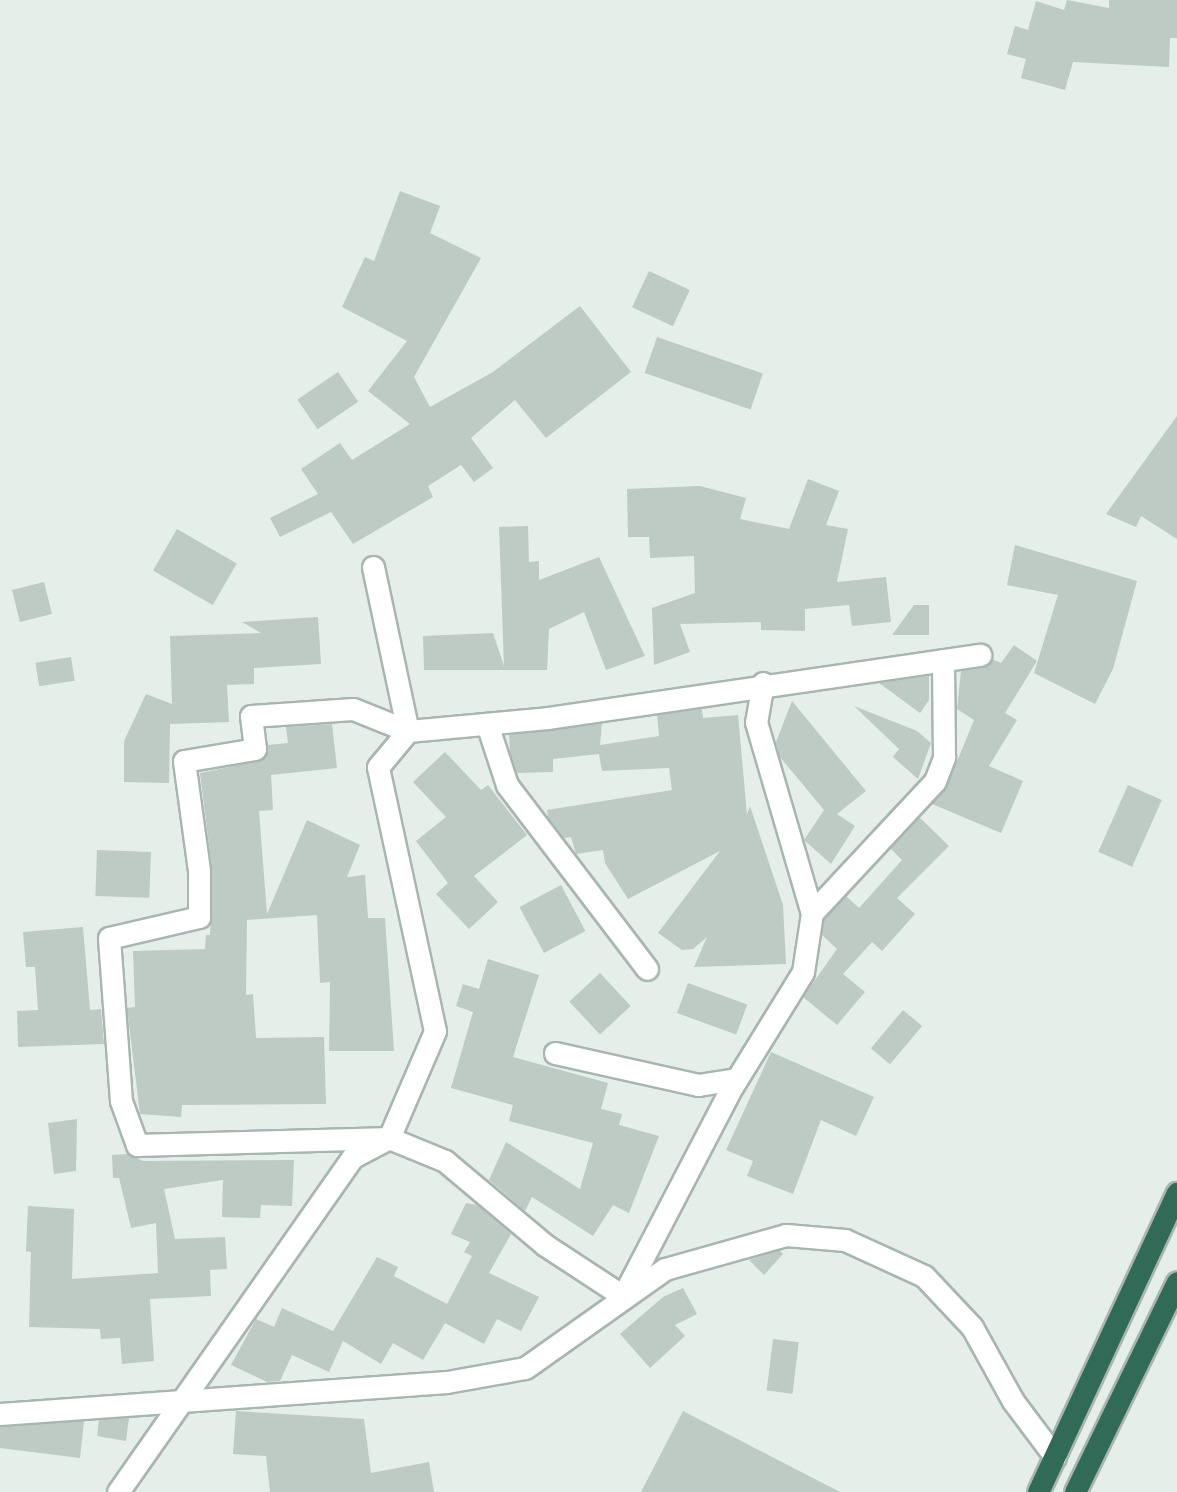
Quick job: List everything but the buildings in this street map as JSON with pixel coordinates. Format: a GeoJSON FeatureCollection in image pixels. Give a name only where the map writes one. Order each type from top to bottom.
{"type":"FeatureCollection","features":[{"type":"Feature","properties":{"kind":"highway"},"geometry":{"type":"LineString","coordinates":[[1038,1492],[1177,1193]]}},
{"type":"Feature","properties":{"kind":"highway"},"geometry":{"type":"LineString","coordinates":[[1075,1492],[1177,1282]]}},
{"type":"Feature","properties":{"kind":"street"},"geometry":{"type":"LineString","coordinates":[[373,566],[408,731]]}},
{"type":"Feature","properties":{"kind":"street"},"geometry":{"type":"LineString","coordinates":[[623,1296],[545,1245],[445,1161],[389,1138],[137,1145],[121,1101],[109,938],[199,917],[200,871],[184,761],[255,750],[251,716],[353,709],[408,731],[487,723],[981,655]]}},
{"type":"Feature","properties":{"kind":"street"},"geometry":{"type":"LineString","coordinates":[[813,913],[936,781],[944,757],[943,660]]}},
{"type":"Feature","properties":{"kind":"street"},"geometry":{"type":"LineString","coordinates":[[623,1296],[736,1079],[803,972],[813,913],[756,722],[763,683]]}},
{"type":"Feature","properties":{"kind":"street"},"geometry":{"type":"LineString","coordinates":[[487,723],[507,785],[647,969]]}},
{"type":"Feature","properties":{"kind":"street"},"geometry":{"type":"LineString","coordinates":[[118,1492],[185,1402],[354,1157],[389,1138],[435,1031],[378,767],[408,731]]}},
{"type":"Feature","properties":{"kind":"street"},"geometry":{"type":"LineString","coordinates":[[555,1052],[698,1085],[736,1079]]}},
{"type":"Feature","properties":{"kind":"street"},"geometry":{"type":"LineString","coordinates":[[0,1414],[447,1382],[525,1368],[559,1349],[623,1296],[665,1269],[727,1248],[786,1234],[845,1240],[924,1276],[972,1327],[1013,1401],[1055,1457]]}}]}
